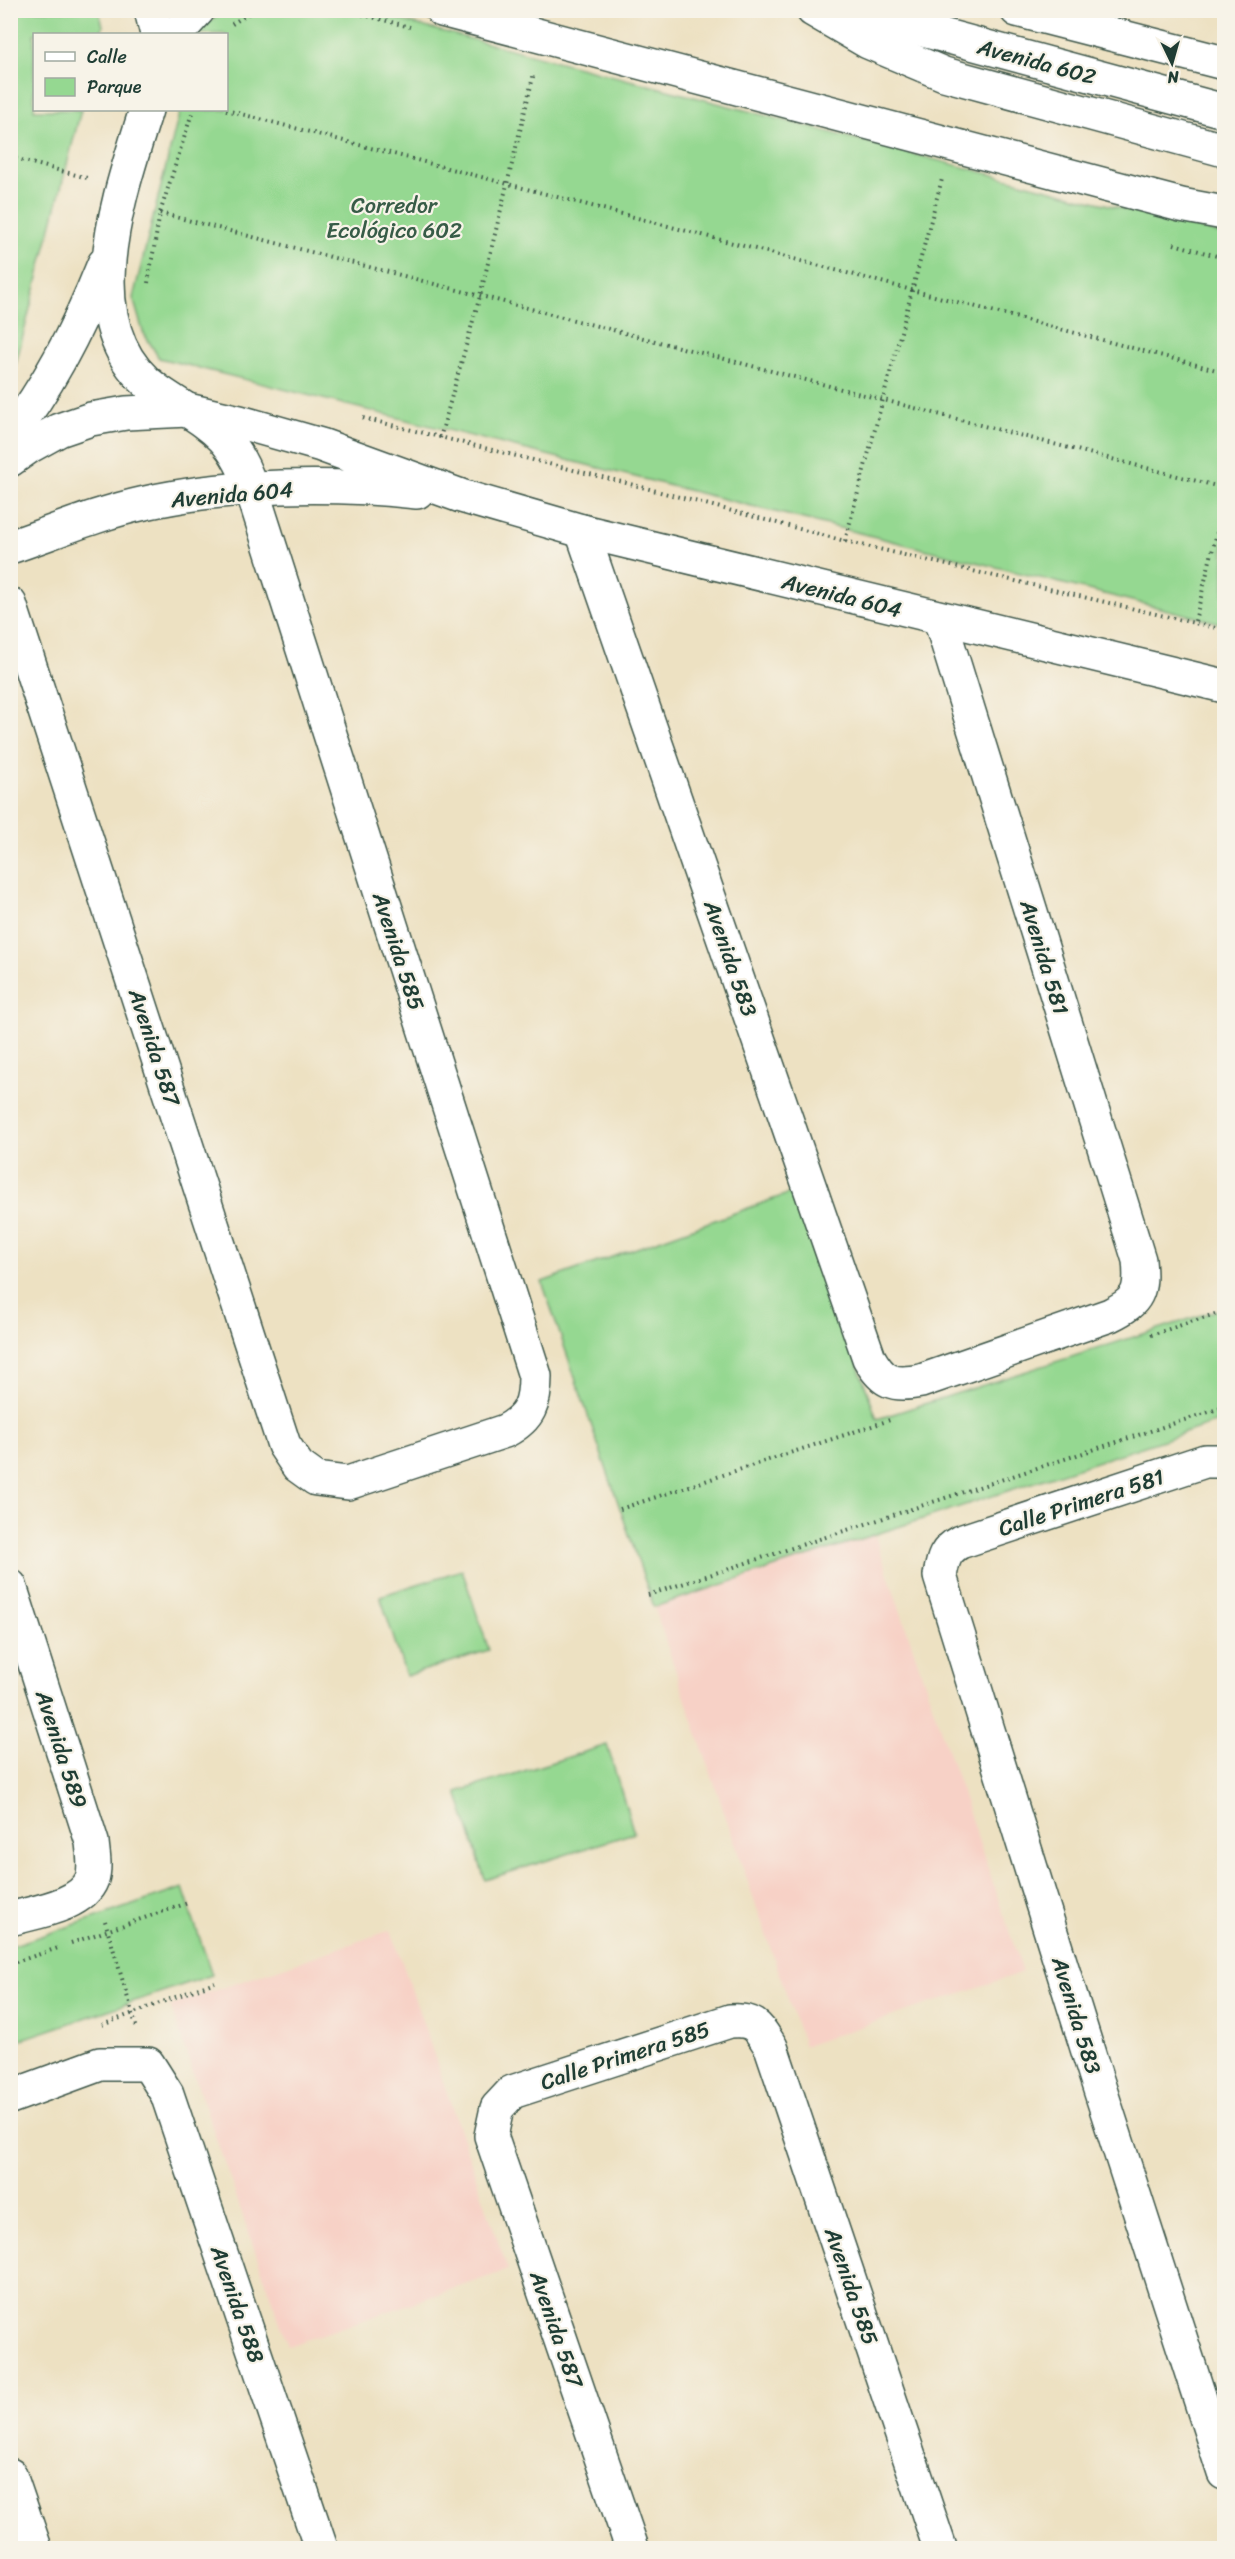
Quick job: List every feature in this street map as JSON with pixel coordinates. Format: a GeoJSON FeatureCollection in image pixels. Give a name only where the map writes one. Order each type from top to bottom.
{"type":"FeatureCollection","features":[{"type":"Feature","properties":{"kind":"street"},"geometry":{"type":"LineString","coordinates":[[151,10],[157,33]]}},
{"type":"Feature","properties":{"kind":"street"},"geometry":{"type":"LineString","coordinates":[[177,33],[198,10]]}},
{"type":"Feature","properties":{"kind":"street"},"geometry":{"type":"LineString","coordinates":[[442,10],[1181,205],[1224,213]]}},
{"type":"Feature","properties":{"kind":"street"},"geometry":{"type":"LineString","coordinates":[[813,10],[868,42],[945,74],[1224,150]]}},
{"type":"Feature","properties":{"kind":"street","name":"Avenida 602"},"geometry":{"type":"LineString","coordinates":[[849,10],[1224,111]]}},
{"type":"Feature","properties":{"kind":"street","name":"Avenida 602"},"geometry":{"type":"LineString","coordinates":[[1017,10],[1224,63]]}},
{"type":"Feature","properties":{"kind":"street","name":"Avenida 604"},"geometry":{"type":"LineString","coordinates":[[146,111],[123,188],[109,251],[106,281],[110,311],[129,359],[141,376],[156,390],[188,410]]}},
{"type":"Feature","properties":{"kind":"street","name":"Avenida 604"},"geometry":{"type":"LineString","coordinates":[[10,435],[47,382],[70,340],[109,251]]}},
{"type":"Feature","properties":{"kind":"street","name":"Avenida 604"},"geometry":{"type":"LineString","coordinates":[[10,460],[59,430],[92,419],[126,413],[188,410],[321,445],[461,496],[582,531],[1224,686]]}},
{"type":"Feature","properties":{"kind":"street","name":"Avenida 585"},"geometry":{"type":"LineString","coordinates":[[188,410],[222,435],[233,447],[252,490],[535,1376],[535,1396],[529,1413],[519,1424],[505,1431],[348,1483],[316,1479]]}},
{"type":"Feature","properties":{"kind":"street","name":"Avenida 604"},"geometry":{"type":"LineString","coordinates":[[10,547],[144,503],[252,490],[341,488],[461,496]]}},
{"type":"Feature","properties":{"kind":"street","name":"Avenida 583"},"geometry":{"type":"LineString","coordinates":[[582,531],[869,1358],[876,1371],[887,1381],[904,1384],[921,1381],[1110,1314],[1125,1307],[1138,1295]]}},
{"type":"Feature","properties":{"kind":"street","name":"Avenida 587"},"geometry":{"type":"LineString","coordinates":[[10,604],[285,1445],[298,1466],[316,1479]]}},
{"type":"Feature","properties":{"kind":"street","name":"Avenida 581"},"geometry":{"type":"LineString","coordinates":[[940,619],[1139,1260],[1141,1280],[1138,1295]]}},
{"type":"Feature","properties":{"kind":"street","name":"Calle Primera 581"},"geometry":{"type":"LineString","coordinates":[[944,1556],[949,1548],[960,1542],[1205,1461],[1224,1461]]}},
{"type":"Feature","properties":{"kind":"street","name":"Avenida 583"},"geometry":{"type":"LineString","coordinates":[[944,1556],[940,1576],[1096,2077],[1224,2473]]}},
{"type":"Feature","properties":{"kind":"street","name":"Avenida 589"},"geometry":{"type":"LineString","coordinates":[[10,1586],[92,1842],[94,1863],[92,1880]]}},
{"type":"Feature","properties":{"kind":"street"},"geometry":{"type":"LineString","coordinates":[[10,1920],[68,1901],[82,1893],[92,1880]]}},
{"type":"Feature","properties":{"kind":"street","name":"Calle Primera 585"},"geometry":{"type":"LineString","coordinates":[[496,2108],[512,2092],[730,2021],[747,2020],[758,2027]]}},
{"type":"Feature","properties":{"kind":"street","name":"Avenida 585"},"geometry":{"type":"LineString","coordinates":[[758,2027],[771,2047],[940,2548]]}},
{"type":"Feature","properties":{"kind":"street"},"geometry":{"type":"LineString","coordinates":[[10,2097],[100,2064],[148,2064]]}},
{"type":"Feature","properties":{"kind":"street","name":"Avenida 588"},"geometry":{"type":"LineString","coordinates":[[148,2064],[167,2094],[321,2548]]}},
{"type":"Feature","properties":{"kind":"street","name":"Avenida 587"},"geometry":{"type":"LineString","coordinates":[[496,2108],[491,2136],[632,2548]]}},
{"type":"Feature","properties":{"kind":"street"},"geometry":{"type":"LineString","coordinates":[[10,2475],[35,2548]]}},
{"type":"Feature","properties":{"kind":"path"},"geometry":{"type":"LineString","coordinates":[[228,27],[254,10]]}},
{"type":"Feature","properties":{"kind":"path"},"geometry":{"type":"LineString","coordinates":[[440,438],[480,296],[544,37]]}},
{"type":"Feature","properties":{"kind":"path"},"geometry":{"type":"LineString","coordinates":[[146,295],[160,213],[193,111]]}},
{"type":"Feature","properties":{"kind":"path"},"geometry":{"type":"LineString","coordinates":[[228,111],[1224,372]]}},
{"type":"Feature","properties":{"kind":"path"},"geometry":{"type":"LineString","coordinates":[[10,157],[123,188]]}},
{"type":"Feature","properties":{"kind":"path"},"geometry":{"type":"LineString","coordinates":[[845,541],[943,175]]}},
{"type":"Feature","properties":{"kind":"path"},"geometry":{"type":"LineString","coordinates":[[160,213],[1224,488]]}},
{"type":"Feature","properties":{"kind":"path"},"geometry":{"type":"LineString","coordinates":[[1186,248],[1224,258]]}},
{"type":"Feature","properties":{"kind":"path"},"geometry":{"type":"LineString","coordinates":[[359,418],[634,485],[845,541],[1195,621],[1224,630]]}},
{"type":"Feature","properties":{"kind":"path"},"geometry":{"type":"LineString","coordinates":[[1195,621],[1224,504]]}},
{"type":"Feature","properties":{"kind":"path"},"geometry":{"type":"LineString","coordinates":[[648,1595],[1224,1407]]}},
{"type":"Feature","properties":{"kind":"path"},"geometry":{"type":"LineString","coordinates":[[92,1880],[148,2064]]}},
{"type":"Feature","properties":{"kind":"path"},"geometry":{"type":"LineString","coordinates":[[10,1964],[188,1903]]}},
{"type":"Feature","properties":{"kind":"path"},"geometry":{"type":"LineString","coordinates":[[99,2026],[215,1983]]}},
{"type":"Feature","properties":{"kind":"shaded area"},"geometry":{"type":"Polygon","coordinates":[[[874,1533],[1023,1972],[804,2046],[654,1607],[874,1533]]]}},
{"type":"Feature","properties":{"kind":"shaded area"},"geometry":{"type":"Polygon","coordinates":[[[391,1930],[508,2270],[288,2346],[170,2006],[391,1930]]]}},
{"type":"Feature","properties":{"kind":"green space"},"geometry":{"type":"Polygon","coordinates":[[[11,10],[99,11],[103,26],[101,33],[33,33],[33,111],[81,111],[16,363],[11,370],[11,10]]]}},
{"type":"Feature","properties":{"kind":"green space","name":"Corredor Ecológico 602"},"geometry":{"type":"Polygon","coordinates":[[[225,11],[364,11],[1224,235],[1224,624],[159,358],[143,332],[133,298],[180,111],[228,111],[228,33],[199,33],[200,29],[225,11]]]}},
{"type":"Feature","properties":{"kind":"green space"},"geometry":{"type":"Polygon","coordinates":[[[796,1191],[877,1419],[1224,1308],[1224,1420],[654,1607],[542,1282],[796,1191]]]}},
{"type":"Feature","properties":{"kind":"green space"},"geometry":{"type":"Polygon","coordinates":[[[462,1570],[489,1650],[406,1676],[380,1596],[462,1570]]]}},
{"type":"Feature","properties":{"kind":"green space"},"geometry":{"type":"Polygon","coordinates":[[[607,1745],[634,1833],[485,1880],[457,1792],[607,1745]]]}},
{"type":"Feature","properties":{"kind":"green space"},"geometry":{"type":"Polygon","coordinates":[[[183,1888],[212,1975],[11,2043],[11,1946],[183,1888]]]}}]}
